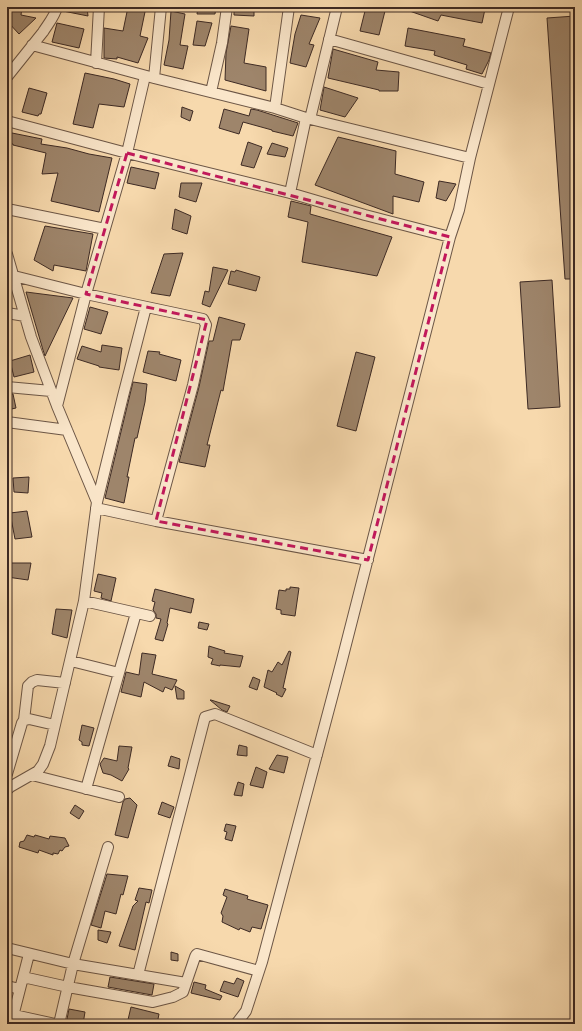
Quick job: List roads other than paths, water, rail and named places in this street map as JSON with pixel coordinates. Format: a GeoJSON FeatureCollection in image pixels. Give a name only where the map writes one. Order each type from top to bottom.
{"type":"FeatureCollection","features":[{"type":"Feature","properties":{"kind":"street"},"geometry":{"type":"LineString","coordinates":[[7,77],[51,20],[57,7]]}},
{"type":"Feature","properties":{"kind":"street"},"geometry":{"type":"LineString","coordinates":[[96,63],[99,7]]}},
{"type":"Feature","properties":{"kind":"street"},"geometry":{"type":"LineString","coordinates":[[57,406],[86,294],[149,77],[161,7]]}},
{"type":"Feature","properties":{"kind":"street"},"geometry":{"type":"LineString","coordinates":[[211,92],[222,43],[227,7]]}},
{"type":"Feature","properties":{"kind":"street"},"geometry":{"type":"LineString","coordinates":[[275,108],[289,7]]}},
{"type":"Feature","properties":{"kind":"street"},"geometry":{"type":"LineString","coordinates":[[290,193],[337,7]]}},
{"type":"Feature","properties":{"kind":"street"},"geometry":{"type":"LineString","coordinates":[[236,1024],[245,1014],[259,971],[317,755],[450,237],[459,210],[470,158],[509,7]]}},
{"type":"Feature","properties":{"kind":"street"},"geometry":{"type":"LineString","coordinates":[[328,39],[489,84]]}},
{"type":"Feature","properties":{"kind":"street"},"geometry":{"type":"LineString","coordinates":[[32,46],[275,108],[308,118],[470,158]]}},
{"type":"Feature","properties":{"kind":"street"},"geometry":{"type":"LineString","coordinates":[[7,121],[127,153],[290,193],[357,213],[450,237]]}},
{"type":"Feature","properties":{"kind":"street"},"geometry":{"type":"LineString","coordinates":[[7,209],[105,229]]}},
{"type":"Feature","properties":{"kind":"street"},"geometry":{"type":"LineString","coordinates":[[7,254],[31,336],[51,391],[97,505]]}},
{"type":"Feature","properties":{"kind":"street"},"geometry":{"type":"LineString","coordinates":[[14,276],[86,294],[202,319],[206,325],[191,392],[156,522]]}},
{"type":"Feature","properties":{"kind":"street"},"geometry":{"type":"LineString","coordinates":[[7,790],[21,780],[38,771],[43,764],[50,746],[84,601],[97,505],[122,396],[146,307]]}},
{"type":"Feature","properties":{"kind":"street"},"geometry":{"type":"LineString","coordinates":[[7,313],[25,316]]}},
{"type":"Feature","properties":{"kind":"street"},"geometry":{"type":"LineString","coordinates":[[7,387],[51,391]]}},
{"type":"Feature","properties":{"kind":"street"},"geometry":{"type":"LineString","coordinates":[[7,422],[67,430]]}},
{"type":"Feature","properties":{"kind":"street"},"geometry":{"type":"LineString","coordinates":[[97,505],[156,522],[368,560]]}},
{"type":"Feature","properties":{"kind":"street"},"geometry":{"type":"LineString","coordinates":[[84,601],[150,616]]}},
{"type":"Feature","properties":{"kind":"street"},"geometry":{"type":"LineString","coordinates":[[86,788],[136,613]]}},
{"type":"Feature","properties":{"kind":"street"},"geometry":{"type":"LineString","coordinates":[[71,661],[119,673]]}},
{"type":"Feature","properties":{"kind":"street"},"geometry":{"type":"LineString","coordinates":[[7,774],[22,722],[24,720],[28,686],[37,680],[65,683]]}},
{"type":"Feature","properties":{"kind":"street"},"geometry":{"type":"LineString","coordinates":[[138,975],[205,717],[215,714],[317,755]]}},
{"type":"Feature","properties":{"kind":"street"},"geometry":{"type":"LineString","coordinates":[[24,720],[28,719],[55,725]]}},
{"type":"Feature","properties":{"kind":"street"},"geometry":{"type":"LineString","coordinates":[[32,775],[119,797]]}},
{"type":"Feature","properties":{"kind":"street"},"geometry":{"type":"LineString","coordinates":[[7,777],[21,780]]}},
{"type":"Feature","properties":{"kind":"street"},"geometry":{"type":"LineString","coordinates":[[59,1024],[73,964],[108,847]]}},
{"type":"Feature","properties":{"kind":"street"},"geometry":{"type":"LineString","coordinates":[[7,948],[73,964],[186,983]]}},
{"type":"Feature","properties":{"kind":"street"},"geometry":{"type":"LineString","coordinates":[[29,954],[12,1020],[55,1024]]}},
{"type":"Feature","properties":{"kind":"street"},"geometry":{"type":"LineString","coordinates":[[23,977],[68,987],[153,1002],[166,1000],[180,994],[184,989],[196,955],[198,954],[259,971]]}},
{"type":"Feature","properties":{"kind":"street"},"geometry":{"type":"LineString","coordinates":[[7,986],[20,990]]}}]}
